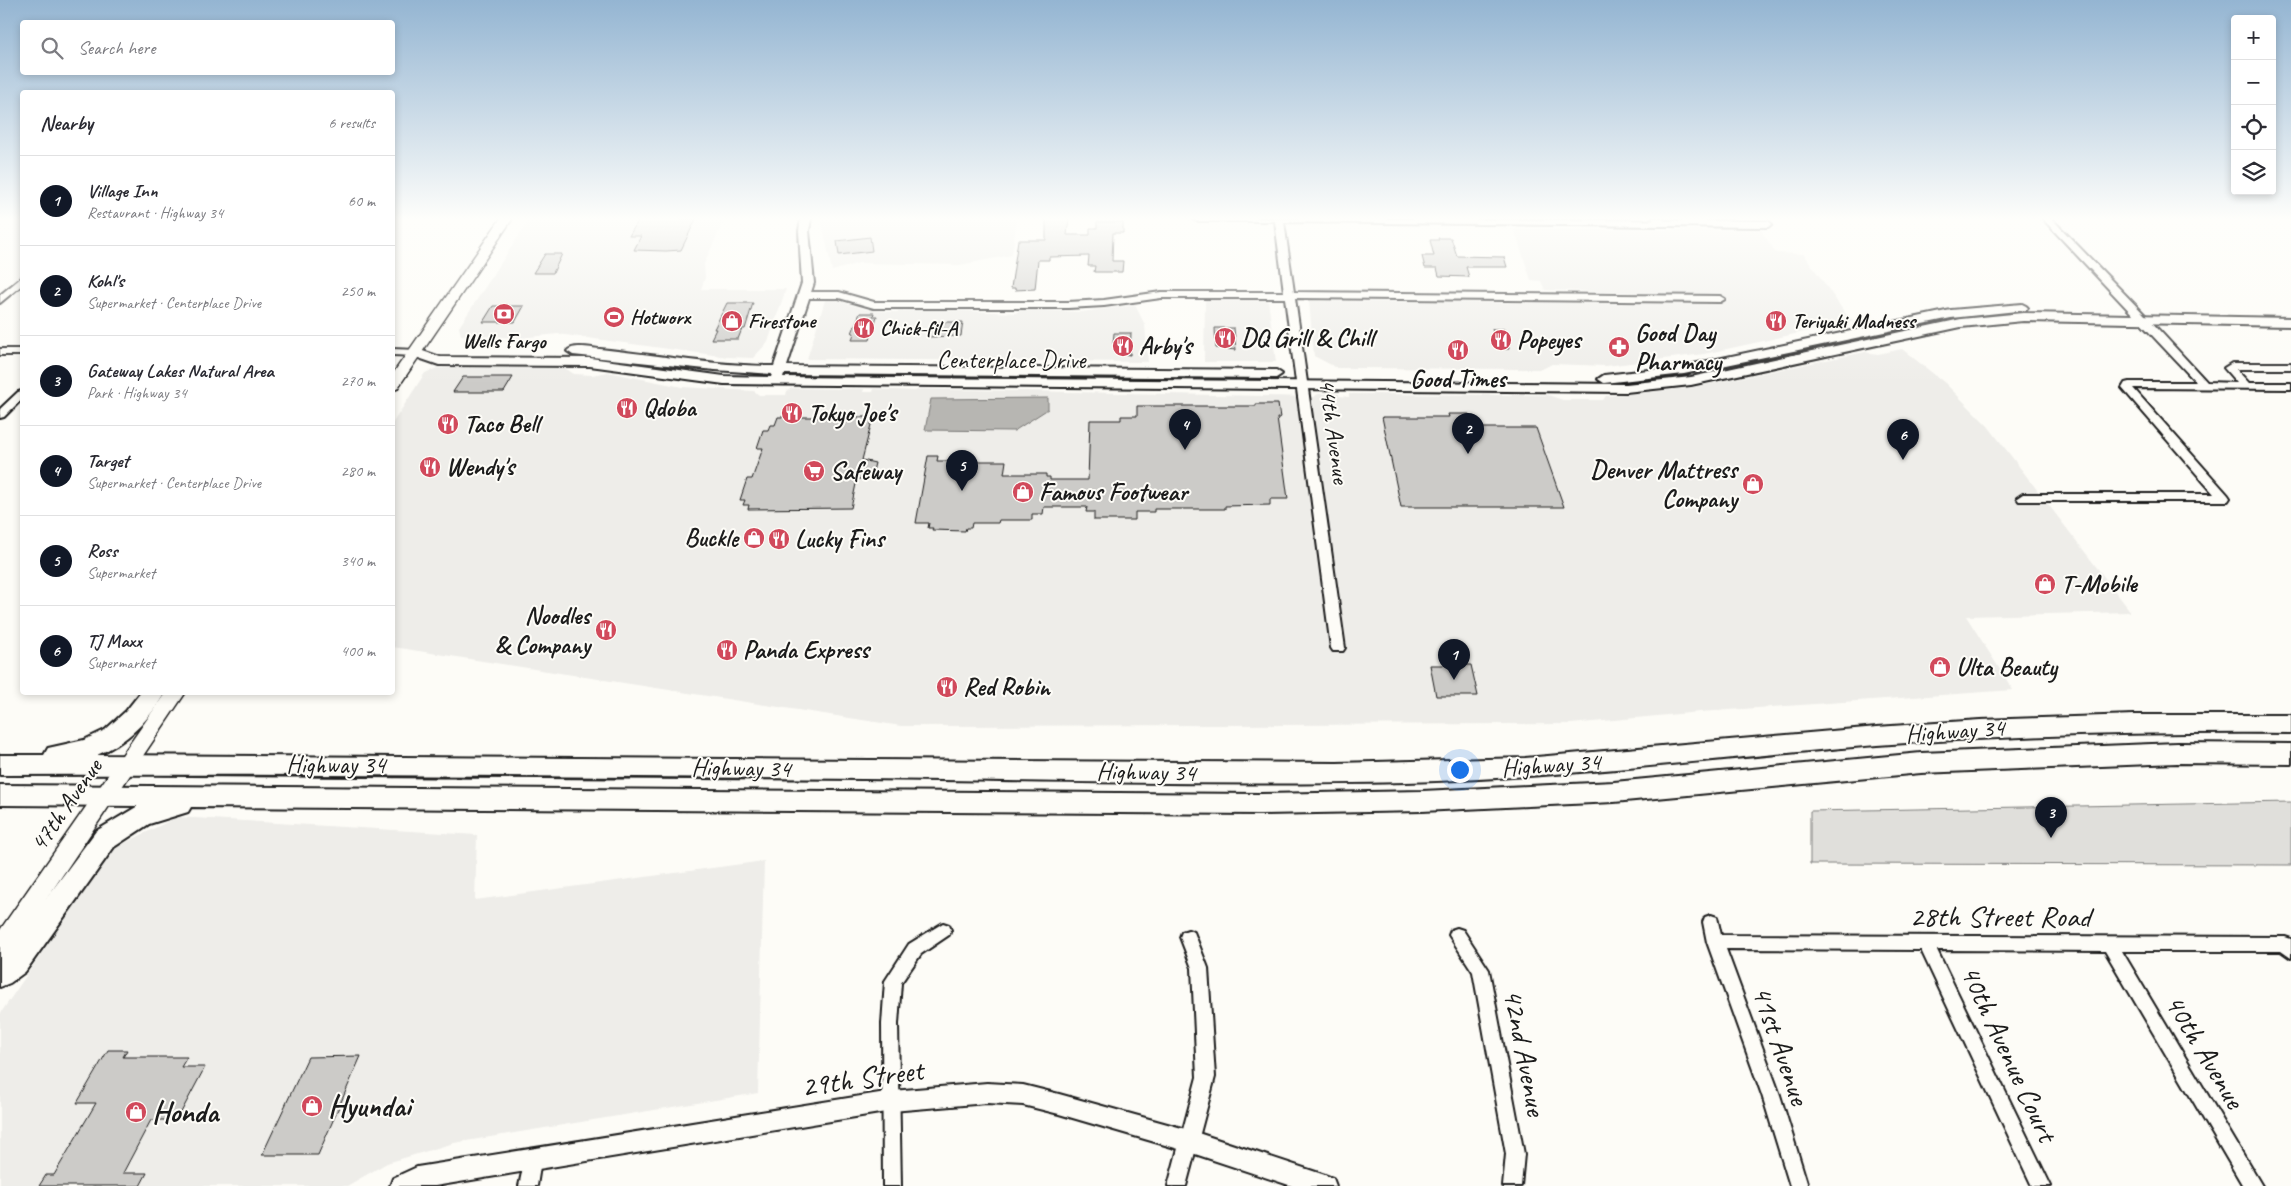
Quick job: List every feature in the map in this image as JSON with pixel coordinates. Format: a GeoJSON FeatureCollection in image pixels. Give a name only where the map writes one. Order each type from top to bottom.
{"type":"FeatureCollection","features":[{"type":"Feature","properties":{"kind":"highway"},"geometry":{"type":"LineString","coordinates":[[0,758],[69,754],[108,741],[135,719],[152,695]]}},
{"type":"Feature","properties":{"kind":"highway","name":"Highway 34"},"geometry":{"type":"LineString","coordinates":[[0,765],[1327,773],[1479,770],[1606,762],[1872,737],[2028,726],[2181,723],[2291,724]]}},
{"type":"Feature","properties":{"kind":"highway"},"geometry":{"type":"LineString","coordinates":[[1761,747],[1778,777]]}},
{"type":"Feature","properties":{"kind":"highway","name":"Highway 34"},"geometry":{"type":"LineString","coordinates":[[0,796],[106,795],[1279,804],[1422,801],[1614,792],[1921,764],[2045,757],[2177,753],[2291,754]]}},
{"type":"Feature","properties":{"kind":"highway"},"geometry":{"type":"LineString","coordinates":[[0,974],[15,963],[105,839],[141,816],[165,806],[318,797]]}},
{"type":"Feature","properties":{"kind":"main road"},"geometry":{"type":"LineString","coordinates":[[395,382],[417,353],[470,273]]}},
{"type":"Feature","properties":{"kind":"main road","name":"47th Avenue"},"geometry":{"type":"LineString","coordinates":[[0,949],[175,695]]}},
{"type":"Feature","properties":{"kind":"street"},"geometry":{"type":"LineString","coordinates":[[778,376],[806,295],[808,273]]}},
{"type":"Feature","properties":{"kind":"street","name":"44th Avenue"},"geometry":{"type":"LineString","coordinates":[[1286,273],[1338,648]]}},
{"type":"Feature","properties":{"kind":"street"},"geometry":{"type":"LineString","coordinates":[[2100,273],[2140,314],[2204,386]]}},
{"type":"Feature","properties":{"kind":"street"},"geometry":{"type":"LineString","coordinates":[[0,300],[20,282]]}},
{"type":"Feature","properties":{"kind":"street"},"geometry":{"type":"LineString","coordinates":[[806,295],[839,295],[874,305],[1074,305],[1161,295],[1289,294],[1720,299]]}},
{"type":"Feature","properties":{"kind":"street","name":"Centerplace Drive"},"geometry":{"type":"LineString","coordinates":[[395,352],[417,353],[439,361],[590,362],[724,380],[778,376],[1301,380],[1626,388],[1691,381],[1960,323],[2023,317],[2140,314],[2291,314]]}},
{"type":"Feature","properties":{"kind":"street","name":"Centerplace Drive"},"geometry":{"type":"LineString","coordinates":[[2140,314],[2291,322]]}},
{"type":"Feature","properties":{"kind":"street"},"geometry":{"type":"LineString","coordinates":[[0,352],[20,352]]}},
{"type":"Feature","properties":{"kind":"street"},"geometry":{"type":"LineString","coordinates":[[2246,386],[2230,368],[2232,366],[2291,366]]}},
{"type":"Feature","properties":{"kind":"street"},"geometry":{"type":"LineString","coordinates":[[2023,498],[2224,498],[2127,388],[2129,385],[2291,386]]}},
{"type":"Feature","properties":{"kind":"street"},"geometry":{"type":"LineString","coordinates":[[0,415],[20,396]]}},
{"type":"Feature","properties":{"kind":"street","name":"41st Avenue"},"geometry":{"type":"LineString","coordinates":[[1711,922],[1715,942],[1770,1095],[1799,1186]]}},
{"type":"Feature","properties":{"kind":"street"},"geometry":{"type":"LineString","coordinates":[[892,1186],[890,1024],[893,981],[915,949],[943,930]]}},
{"type":"Feature","properties":{"kind":"street","name":"42nd Avenue"},"geometry":{"type":"LineString","coordinates":[[1457,935],[1481,970],[1516,1154],[1512,1186]]}},
{"type":"Feature","properties":{"kind":"street"},"geometry":{"type":"LineString","coordinates":[[1176,1186],[1206,1077],[1200,968],[1188,937]]}},
{"type":"Feature","properties":{"kind":"street","name":"28th Street Road"},"geometry":{"type":"LineString","coordinates":[[1715,942],[2110,943],[2288,948]]}},
{"type":"Feature","properties":{"kind":"street","name":"40th Avenue"},"geometry":{"type":"LineString","coordinates":[[2110,943],[2253,1186]]}},
{"type":"Feature","properties":{"kind":"street","name":"40th Avenue Court"},"geometry":{"type":"LineString","coordinates":[[1926,944],[2042,1186]]}},
{"type":"Feature","properties":{"kind":"street","name":"29th Street"},"geometry":{"type":"LineString","coordinates":[[401,1186],[417,1178],[892,1101],[987,1093],[1023,1095],[1189,1141],[1325,1186]]}},
{"type":"Feature","properties":{"kind":"street"},"geometry":{"type":"LineString","coordinates":[[528,1186],[532,1160]]}},
{"type":"Feature","properties":{"kind":"shaded area"},"geometry":{"type":"Polygon","coordinates":[[[494,273],[705,273],[701,289],[786,289],[768,342],[753,358],[728,357],[558,334],[520,338],[461,335],[459,327],[494,273]]]}},
{"type":"Feature","properties":{"kind":"shaded area"},"geometry":{"type":"Polygon","coordinates":[[[1529,273],[1817,273],[1845,313],[1854,321],[1704,354],[1606,366],[1552,364],[1542,369],[1337,368],[1314,356],[1309,301],[1711,304],[1700,295],[1545,290],[1541,281],[1531,280],[1529,273]]]}},
{"type":"Feature","properties":{"kind":"shaded area"},"geometry":{"type":"Polygon","coordinates":[[[832,299],[869,310],[895,312],[919,309],[1016,313],[1021,309],[1081,312],[1135,305],[1145,325],[1148,362],[807,359],[825,300],[832,299]]]}},
{"type":"Feature","properties":{"kind":"shaded area"},"geometry":{"type":"Polygon","coordinates":[[[1205,300],[1268,300],[1276,362],[1204,362],[1205,300]]]}},
{"type":"Feature","properties":{"kind":"shaded area"},"geometry":{"type":"Polygon","coordinates":[[[1902,349],[1945,383],[1988,426],[2131,612],[1966,616],[2013,690],[1700,712],[1571,724],[901,726],[395,647],[395,419],[425,373],[437,368],[565,368],[574,374],[592,375],[608,372],[682,387],[754,391],[759,395],[786,395],[787,391],[792,388],[864,389],[863,392],[873,392],[874,389],[915,391],[920,389],[1314,397],[1318,394],[1339,394],[1339,396],[1349,397],[1349,394],[1548,395],[1563,400],[1603,400],[1606,396],[1689,388],[1865,352],[1878,354],[1902,349]]]}},
{"type":"Feature","properties":{"kind":"shaded area"},"geometry":{"type":"Polygon","coordinates":[[[1048,398],[1048,409],[1014,431],[925,430],[931,399],[1048,398]]]}},
{"type":"Feature","properties":{"kind":"shaded area"},"geometry":{"type":"Polygon","coordinates":[[[2291,802],[2291,865],[1810,864],[1810,811],[2291,802]]]}},
{"type":"Feature","properties":{"kind":"shaded area"},"geometry":{"type":"Polygon","coordinates":[[[177,817],[477,835],[475,900],[764,861],[758,1093],[454,1143],[387,1163],[347,1186],[0,1186],[0,1014],[113,849],[177,817]]]}},
{"type":"Feature","properties":{"kind":"building"},"geometry":{"type":"Polygon","coordinates":[[[1013,273],[1037,273],[1035,289],[1015,290],[1015,288],[1011,288],[1013,273]]]}},
{"type":"Feature","properties":{"kind":"building"},"geometry":{"type":"Polygon","coordinates":[[[1438,273],[1468,273],[1469,277],[1439,276],[1438,273]]]}},
{"type":"Feature","properties":{"kind":"building","name":"Firestone"},"geometry":{"type":"Polygon","coordinates":[[[727,303],[753,303],[745,329],[742,329],[738,339],[711,339],[716,329],[714,329],[727,303]]]}},
{"type":"Feature","properties":{"kind":"building","name":"Wells Fargo"},"geometry":{"type":"Polygon","coordinates":[[[493,306],[524,306],[515,322],[483,322],[493,306]]]}},
{"type":"Feature","properties":{"kind":"building","name":"Chick-fil-A"},"geometry":{"type":"Polygon","coordinates":[[[860,313],[874,313],[873,316],[877,316],[870,340],[852,340],[854,333],[852,333],[860,313]]]}},
{"type":"Feature","properties":{"kind":"building"},"geometry":{"type":"Polygon","coordinates":[[[932,322],[963,322],[961,336],[928,337],[932,322]]]}},
{"type":"Feature","properties":{"kind":"building","name":"DQ Grill & Chill"},"geometry":{"type":"Polygon","coordinates":[[[1215,328],[1234,328],[1236,350],[1216,348],[1215,328]]]}},
{"type":"Feature","properties":{"kind":"building","name":"Popeyes"},"geometry":{"type":"Polygon","coordinates":[[[1492,329],[1504,329],[1509,349],[1499,349],[1492,329]]]}},
{"type":"Feature","properties":{"kind":"building","name":"Arby's"},"geometry":{"type":"Polygon","coordinates":[[[1114,333],[1131,333],[1130,355],[1117,353],[1115,344],[1113,344],[1114,333]]]}},
{"type":"Feature","properties":{"kind":"building"},"geometry":{"type":"Polygon","coordinates":[[[463,377],[513,377],[504,392],[453,392],[463,377]]]}},
{"type":"Feature","properties":{"kind":"building"},"geometry":{"type":"Polygon","coordinates":[[[1256,404],[1278,404],[1280,418],[1277,418],[1288,499],[1270,499],[1270,505],[1225,506],[1225,509],[1154,509],[1154,512],[1135,512],[1135,520],[1094,520],[1094,512],[1086,512],[1087,507],[1044,507],[1043,514],[1032,514],[1032,520],[999,520],[998,523],[972,523],[971,528],[966,528],[965,531],[932,530],[933,528],[928,528],[929,523],[916,523],[928,456],[938,456],[937,461],[1006,461],[1004,474],[1046,474],[1046,477],[1050,477],[1050,480],[1088,480],[1090,420],[1121,420],[1121,416],[1137,416],[1137,406],[1256,406],[1256,404]]]}},
{"type":"Feature","properties":{"kind":"building"},"geometry":{"type":"Polygon","coordinates":[[[1448,414],[1469,414],[1472,428],[1536,428],[1564,507],[1401,507],[1382,417],[1449,417],[1448,414]]]}},
{"type":"Feature","properties":{"kind":"building","name":"Safeway"},"geometry":{"type":"Polygon","coordinates":[[[778,417],[873,417],[862,460],[875,463],[871,479],[857,479],[851,508],[748,509],[749,505],[743,505],[745,500],[740,500],[747,479],[752,479],[763,448],[757,448],[763,430],[768,430],[770,425],[775,425],[778,417]]]}},
{"type":"Feature","properties":{"kind":"building"},"geometry":{"type":"Polygon","coordinates":[[[1430,665],[1471,665],[1478,696],[1436,696],[1430,665]]]}},
{"type":"Feature","properties":{"kind":"building","name":"Honda"},"geometry":{"type":"Polygon","coordinates":[[[108,1050],[127,1050],[123,1057],[187,1057],[181,1067],[205,1067],[177,1120],[151,1120],[123,1173],[147,1173],[140,1186],[39,1186],[46,1175],[54,1175],[96,1103],[77,1103],[108,1050]]]}},
{"type":"Feature","properties":{"kind":"building","name":"Hyundai"},"geometry":{"type":"Polygon","coordinates":[[[361,1056],[318,1155],[262,1155],[308,1057],[361,1056]]]}},
{"type":"Feature","properties":{"kind":"place","name":"Wells Fargo"},"geometry":{"type":"Point","coordinates":[504,314]}},
{"type":"Feature","properties":{"kind":"place","name":"Hotworx"},"geometry":{"type":"Point","coordinates":[614,317]}},
{"type":"Feature","properties":{"kind":"place","name":"Firestone"},"geometry":{"type":"Point","coordinates":[732,321]}},
{"type":"Feature","properties":{"kind":"place","name":"Teriyaki Madness"},"geometry":{"type":"Point","coordinates":[1776,321]}},
{"type":"Feature","properties":{"kind":"place","name":"Chick-fil-A"},"geometry":{"type":"Point","coordinates":[864,328]}},
{"type":"Feature","properties":{"kind":"place","name":"DQ Grill & Chill"},"geometry":{"type":"Point","coordinates":[1225,338]}},
{"type":"Feature","properties":{"kind":"place","name":"Popeyes"},"geometry":{"type":"Point","coordinates":[1501,340]}},
{"type":"Feature","properties":{"kind":"place","name":"Arby's"},"geometry":{"type":"Point","coordinates":[1123,346]}},
{"type":"Feature","properties":{"kind":"place","name":"Good Day Pharmacy"},"geometry":{"type":"Point","coordinates":[1619,347]}},
{"type":"Feature","properties":{"kind":"place","name":"Good Times"},"geometry":{"type":"Point","coordinates":[1458,350]}},
{"type":"Feature","properties":{"kind":"place","name":"Qdoba"},"geometry":{"type":"Point","coordinates":[627,408]}},
{"type":"Feature","properties":{"kind":"place","name":"Tokyo Joe's"},"geometry":{"type":"Point","coordinates":[792,413]}},
{"type":"Feature","properties":{"kind":"place","name":"Taco Bell"},"geometry":{"type":"Point","coordinates":[448,424]}},
{"type":"Feature","properties":{"kind":"place","name":"Target"},"geometry":{"type":"Point","coordinates":[1185,450]}},
{"type":"Feature","properties":{"kind":"place","name":"Kohl's"},"geometry":{"type":"Point","coordinates":[1468,454]}},
{"type":"Feature","properties":{"kind":"place","name":"TJ Maxx"},"geometry":{"type":"Point","coordinates":[1903,460]}},
{"type":"Feature","properties":{"kind":"place","name":"Wendy's"},"geometry":{"type":"Point","coordinates":[430,467]}},
{"type":"Feature","properties":{"kind":"place","name":"Safeway"},"geometry":{"type":"Point","coordinates":[814,471]}},
{"type":"Feature","properties":{"kind":"place","name":"Denver Mattress Company"},"geometry":{"type":"Point","coordinates":[1753,484]}},
{"type":"Feature","properties":{"kind":"place","name":"Ross"},"geometry":{"type":"Point","coordinates":[962,491]}},
{"type":"Feature","properties":{"kind":"place","name":"Famous Footwear"},"geometry":{"type":"Point","coordinates":[1023,492]}},
{"type":"Feature","properties":{"kind":"place","name":"Buckle"},"geometry":{"type":"Point","coordinates":[754,538]}},
{"type":"Feature","properties":{"kind":"place","name":"Lucky Fins"},"geometry":{"type":"Point","coordinates":[779,539]}},
{"type":"Feature","properties":{"kind":"place","name":"T-Mobile"},"geometry":{"type":"Point","coordinates":[2045,584]}},
{"type":"Feature","properties":{"kind":"place","name":"Noodles & Company"},"geometry":{"type":"Point","coordinates":[606,630]}},
{"type":"Feature","properties":{"kind":"place","name":"Panda Express"},"geometry":{"type":"Point","coordinates":[727,650]}},
{"type":"Feature","properties":{"kind":"place","name":"Ulta Beauty"},"geometry":{"type":"Point","coordinates":[1940,667]}},
{"type":"Feature","properties":{"kind":"place","name":"Village Inn"},"geometry":{"type":"Point","coordinates":[1454,680]}},
{"type":"Feature","properties":{"kind":"place","name":"Red Robin"},"geometry":{"type":"Point","coordinates":[947,687]}},
{"type":"Feature","properties":{"kind":"place","name":"Gateway Lakes Natural Area"},"geometry":{"type":"Point","coordinates":[2051,838]}},
{"type":"Feature","properties":{"kind":"place","name":"Hyundai"},"geometry":{"type":"Point","coordinates":[312,1106]}},
{"type":"Feature","properties":{"kind":"place","name":"Honda"},"geometry":{"type":"Point","coordinates":[136,1112]}}]}
